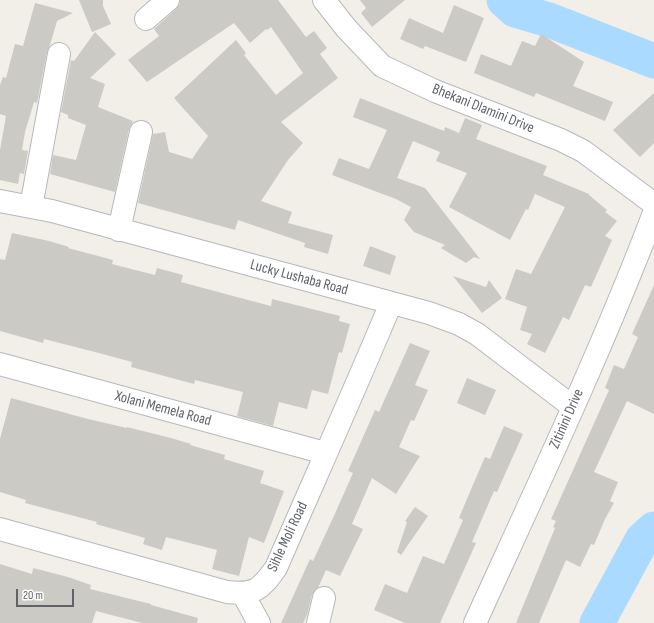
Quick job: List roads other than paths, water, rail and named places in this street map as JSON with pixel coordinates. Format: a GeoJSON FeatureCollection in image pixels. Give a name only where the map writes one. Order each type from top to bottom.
{"type":"FeatureCollection","features":[{"type":"Feature","properties":{"kind":"street"},"geometry":{"type":"LineString","coordinates":[[146,19],[168,0]]}},
{"type":"Feature","properties":{"kind":"street","name":"Bhekani Dlamini Drive"},"geometry":{"type":"LineString","coordinates":[[324,0],[346,28],[382,66],[435,91],[561,140],[583,151],[654,204]]}},
{"type":"Feature","properties":{"kind":"street"},"geometry":{"type":"LineString","coordinates":[[31,207],[59,54]]}},
{"type":"Feature","properties":{"kind":"street"},"geometry":{"type":"LineString","coordinates":[[119,230],[141,132]]}},
{"type":"Feature","properties":{"kind":"street","name":"Lucky Lushaba Road"},"geometry":{"type":"LineString","coordinates":[[0,201],[31,207],[429,313],[459,324],[477,334],[573,407]]}},
{"type":"Feature","properties":{"kind":"street","name":"Zitinini Drive"},"geometry":{"type":"LineString","coordinates":[[475,623],[573,407],[631,273],[654,213]]}},
{"type":"Feature","properties":{"kind":"street","name":"Sihle Moli Road"},"geometry":{"type":"LineString","coordinates":[[243,594],[254,591],[265,583],[276,568],[325,453],[362,373],[391,303]]}},
{"type":"Feature","properties":{"kind":"street","name":"Xolani Memela Road"},"geometry":{"type":"LineString","coordinates":[[0,364],[325,453]]}},
{"type":"Feature","properties":{"kind":"street"},"geometry":{"type":"LineString","coordinates":[[0,529],[227,592],[243,594],[260,623]]}},
{"type":"Feature","properties":{"kind":"street"},"geometry":{"type":"LineString","coordinates":[[318,623],[324,598]]}},
{"type":"Feature","properties":{"kind":"waterway"},"geometry":{"type":"LineString","coordinates":[[504,0],[515,10],[549,20],[654,61]]}},
{"type":"Feature","properties":{"kind":"waterway"},"geometry":{"type":"LineString","coordinates":[[597,623],[642,540],[654,529]]}}]}
